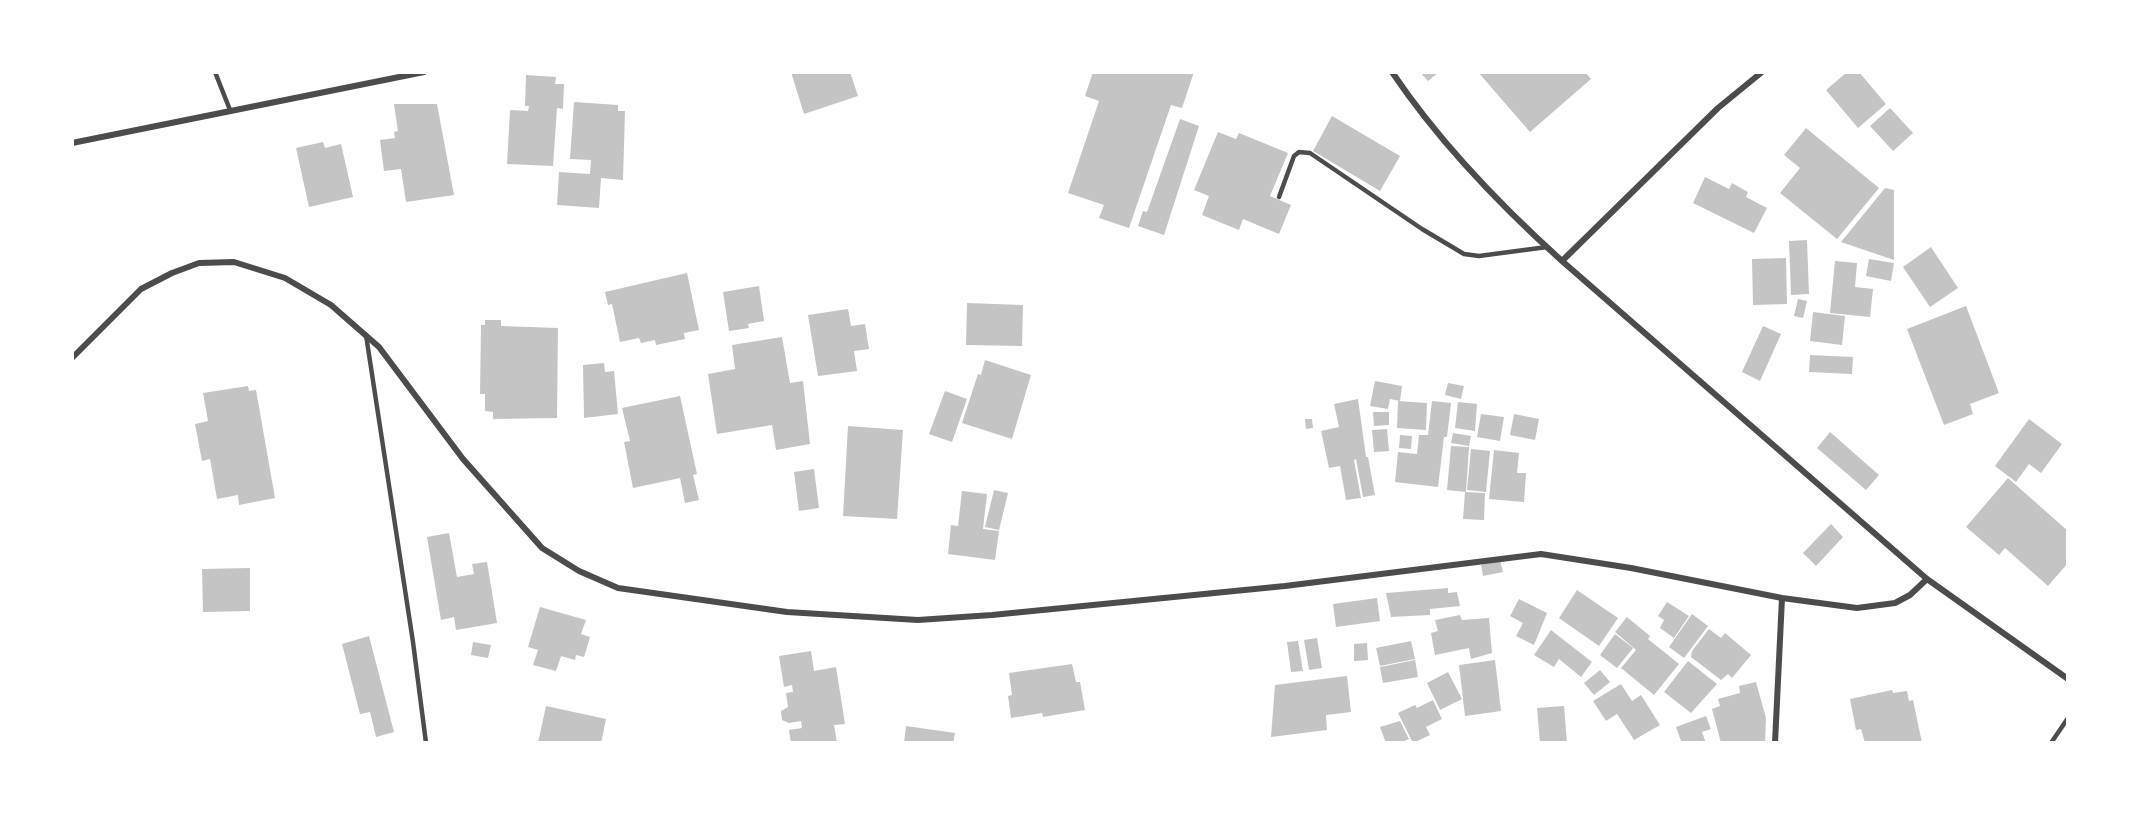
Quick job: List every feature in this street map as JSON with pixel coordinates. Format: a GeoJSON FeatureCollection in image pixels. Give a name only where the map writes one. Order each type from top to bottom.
{"type":"FeatureCollection","features":[{"type":"Feature","properties":{"kind":"street"},"geometry":{"type":"LineString","coordinates":[[72,143],[423,72]]}},
{"type":"Feature","properties":{"kind":"street"},"geometry":{"type":"LineString","coordinates":[[1392,72],[1458,155],[1519,222],[1562,261],[1927,579],[2068,679]]}},
{"type":"Feature","properties":{"kind":"street"},"geometry":{"type":"LineString","coordinates":[[1562,261],[1703,122],[1762,72]]}},
{"type":"Feature","properties":{"kind":"street"},"geometry":{"type":"LineString","coordinates":[[72,358],[141,289],[199,263],[234,262],[285,278],[331,304],[379,347],[463,459],[542,548],[579,571],[618,588],[787,612],[918,620],[1285,586],[1541,554],[1631,568],[1782,598],[1857,608],[1878,607],[1894,603],[1911,595],[1927,579]]}},
{"type":"Feature","properties":{"kind":"street"},"geometry":{"type":"LineString","coordinates":[[1775,743],[1782,598]]}},
{"type":"Feature","properties":{"kind":"lane"},"geometry":{"type":"LineString","coordinates":[[215,72],[230,110]]}},
{"type":"Feature","properties":{"kind":"lane"},"geometry":{"type":"LineString","coordinates":[[1279,197],[1294,156],[1299,152],[1310,153],[1422,229],[1464,254],[1479,256],[1547,247]]}},
{"type":"Feature","properties":{"kind":"lane"},"geometry":{"type":"LineString","coordinates":[[366,335],[426,743]]}},
{"type":"Feature","properties":{"kind":"lane"},"geometry":{"type":"LineString","coordinates":[[2051,743],[2068,718]]}},
{"type":"Feature","properties":{"kind":"building"},"geometry":{"type":"Polygon","coordinates":[[[791,72],[850,72],[858,96],[804,114],[791,72]]]}},
{"type":"Feature","properties":{"kind":"building"},"geometry":{"type":"Polygon","coordinates":[[[1093,72],[1194,72],[1182,108],[1171,105],[1129,228],[1099,218],[1104,205],[1068,193],[1099,101],[1085,96],[1093,72]]]}},
{"type":"Feature","properties":{"kind":"building"},"geometry":{"type":"Polygon","coordinates":[[[1420,72],[1439,72],[1428,81],[1420,72]]]}},
{"type":"Feature","properties":{"kind":"building"},"geometry":{"type":"Polygon","coordinates":[[[1478,72],[1585,72],[1591,79],[1530,132],[1478,72]]]}},
{"type":"Feature","properties":{"kind":"building"},"geometry":{"type":"Polygon","coordinates":[[[1847,72],[1859,72],[1886,104],[1858,128],[1826,90],[1847,72]]]}},
{"type":"Feature","properties":{"kind":"building"},"geometry":{"type":"Polygon","coordinates":[[[526,75],[556,77],[555,84],[564,84],[563,109],[557,108],[553,166],[507,164],[510,110],[528,111],[529,106],[525,106],[526,75]]]}},
{"type":"Feature","properties":{"kind":"building"},"geometry":{"type":"Polygon","coordinates":[[[574,102],[618,105],[618,111],[625,111],[623,180],[601,178],[599,208],[557,205],[559,172],[590,174],[591,160],[570,159],[574,102]]]}},
{"type":"Feature","properties":{"kind":"building"},"geometry":{"type":"Polygon","coordinates":[[[394,104],[437,104],[454,195],[406,202],[401,169],[384,171],[380,140],[395,138],[394,132],[398,131],[394,104]]]}},
{"type":"Feature","properties":{"kind":"building"},"geometry":{"type":"Polygon","coordinates":[[[1890,108],[1913,133],[1893,151],[1870,126],[1890,108]]]}},
{"type":"Feature","properties":{"kind":"building"},"geometry":{"type":"Polygon","coordinates":[[[1332,116],[1400,156],[1380,191],[1313,151],[1332,116]]]}},
{"type":"Feature","properties":{"kind":"building"},"geometry":{"type":"Polygon","coordinates":[[[1180,119],[1199,126],[1164,235],[1138,226],[1143,211],[1147,212],[1180,119]]]}},
{"type":"Feature","properties":{"kind":"building"},"geometry":{"type":"Polygon","coordinates":[[[1806,128],[1879,188],[1837,239],[1780,193],[1800,168],[1784,155],[1806,128]]]}},
{"type":"Feature","properties":{"kind":"building"},"geometry":{"type":"Polygon","coordinates":[[[1218,132],[1236,139],[1239,133],[1288,153],[1270,196],[1291,205],[1279,234],[1243,219],[1239,230],[1202,215],[1209,196],[1194,190],[1218,132]]]}},
{"type":"Feature","properties":{"kind":"building"},"geometry":{"type":"Polygon","coordinates":[[[323,142],[325,148],[341,144],[353,197],[309,207],[296,148],[323,142]]]}},
{"type":"Feature","properties":{"kind":"building"},"geometry":{"type":"Polygon","coordinates":[[[1705,177],[1729,189],[1732,183],[1748,192],[1746,197],[1767,208],[1754,233],[1693,203],[1705,177]]]}},
{"type":"Feature","properties":{"kind":"building"},"geometry":{"type":"Polygon","coordinates":[[[1885,188],[1894,190],[1894,260],[1841,242],[1885,188]]]}},
{"type":"Feature","properties":{"kind":"building"},"geometry":{"type":"Polygon","coordinates":[[[1807,240],[1809,294],[1791,295],[1789,241],[1807,240]]]}},
{"type":"Feature","properties":{"kind":"building"},"geometry":{"type":"Polygon","coordinates":[[[1931,247],[1958,288],[1930,307],[1903,267],[1931,247]]]}},
{"type":"Feature","properties":{"kind":"building"},"geometry":{"type":"Polygon","coordinates":[[[1786,258],[1787,304],[1753,305],[1752,259],[1786,258]]]}},
{"type":"Feature","properties":{"kind":"building"},"geometry":{"type":"Polygon","coordinates":[[[1869,259],[1894,263],[1891,281],[1866,276],[1869,259]]]}},
{"type":"Feature","properties":{"kind":"building"},"geometry":{"type":"Polygon","coordinates":[[[1835,261],[1857,263],[1855,287],[1873,289],[1870,317],[1830,313],[1835,261]]]}},
{"type":"Feature","properties":{"kind":"building"},"geometry":{"type":"Polygon","coordinates":[[[687,273],[699,330],[684,333],[685,339],[656,345],[655,340],[641,343],[639,338],[620,342],[612,304],[608,305],[605,292],[687,273]]]}},
{"type":"Feature","properties":{"kind":"building"},"geometry":{"type":"Polygon","coordinates":[[[759,286],[764,321],[748,324],[749,328],[729,331],[723,292],[759,286]]]}},
{"type":"Feature","properties":{"kind":"building"},"geometry":{"type":"Polygon","coordinates":[[[1798,299],[1807,301],[1803,318],[1794,316],[1798,299]]]}},
{"type":"Feature","properties":{"kind":"building"},"geometry":{"type":"Polygon","coordinates":[[[967,303],[1023,305],[1022,346],[966,345],[967,303]]]}},
{"type":"Feature","properties":{"kind":"building"},"geometry":{"type":"Polygon","coordinates":[[[1966,306],[1999,393],[1970,404],[1973,414],[1944,425],[1907,329],[1966,306]]]}},
{"type":"Feature","properties":{"kind":"building"},"geometry":{"type":"Polygon","coordinates":[[[848,309],[851,326],[865,324],[869,349],[854,351],[857,371],[818,376],[808,315],[848,309]]]}},
{"type":"Feature","properties":{"kind":"building"},"geometry":{"type":"Polygon","coordinates":[[[1813,312],[1845,316],[1842,345],[1810,341],[1813,312]]]}},
{"type":"Feature","properties":{"kind":"building"},"geometry":{"type":"Polygon","coordinates":[[[485,320],[501,320],[501,326],[558,328],[557,418],[493,419],[493,412],[485,411],[485,394],[480,394],[481,325],[485,325],[485,320]]]}},
{"type":"Feature","properties":{"kind":"building"},"geometry":{"type":"Polygon","coordinates":[[[1763,326],[1781,334],[1760,381],[1742,372],[1763,326]]]}},
{"type":"Feature","properties":{"kind":"building"},"geometry":{"type":"Polygon","coordinates":[[[782,337],[790,383],[803,381],[810,444],[776,450],[772,425],[717,434],[708,374],[735,369],[732,345],[782,337]]]}},
{"type":"Feature","properties":{"kind":"building"},"geometry":{"type":"Polygon","coordinates":[[[1810,355],[1853,357],[1852,374],[1809,372],[1810,355]]]}},
{"type":"Feature","properties":{"kind":"building"},"geometry":{"type":"Polygon","coordinates":[[[985,360],[1031,375],[1012,439],[962,423],[985,360]]]}},
{"type":"Feature","properties":{"kind":"building"},"geometry":{"type":"Polygon","coordinates":[[[604,363],[605,372],[614,371],[618,414],[584,418],[583,365],[604,363]]]}},
{"type":"Feature","properties":{"kind":"building"},"geometry":{"type":"Polygon","coordinates":[[[1375,381],[1402,386],[1400,401],[1390,399],[1388,409],[1370,406],[1375,381]]]}},
{"type":"Feature","properties":{"kind":"building"},"geometry":{"type":"Polygon","coordinates":[[[1448,383],[1464,386],[1461,399],[1445,395],[1448,383]]]}},
{"type":"Feature","properties":{"kind":"building"},"geometry":{"type":"Polygon","coordinates":[[[248,386],[249,391],[256,390],[275,498],[239,505],[238,495],[217,499],[210,459],[202,461],[195,424],[208,421],[203,393],[248,386]]]}},
{"type":"Feature","properties":{"kind":"building"},"geometry":{"type":"Polygon","coordinates":[[[945,391],[967,399],[952,442],[929,434],[945,391]]]}},
{"type":"Feature","properties":{"kind":"building"},"geometry":{"type":"Polygon","coordinates":[[[680,396],[697,474],[693,475],[699,500],[685,503],[680,478],[633,488],[624,442],[630,441],[622,408],[680,396]]]}},
{"type":"Feature","properties":{"kind":"building"},"geometry":{"type":"Polygon","coordinates":[[[1358,399],[1366,457],[1368,457],[1375,495],[1363,497],[1356,459],[1354,460],[1361,498],[1346,500],[1340,466],[1329,468],[1321,431],[1339,427],[1334,404],[1358,399]]]}},
{"type":"Feature","properties":{"kind":"building"},"geometry":{"type":"Polygon","coordinates":[[[1398,401],[1427,403],[1426,430],[1397,428],[1398,401]]]}},
{"type":"Feature","properties":{"kind":"building"},"geometry":{"type":"Polygon","coordinates":[[[1432,401],[1451,403],[1438,487],[1395,482],[1398,452],[1417,454],[1419,435],[1428,435],[1432,401]]]}},
{"type":"Feature","properties":{"kind":"building"},"geometry":{"type":"Polygon","coordinates":[[[1458,402],[1477,404],[1475,431],[1455,428],[1458,402]]]}},
{"type":"Feature","properties":{"kind":"building"},"geometry":{"type":"Polygon","coordinates":[[[1373,412],[1389,412],[1389,425],[1374,426],[1373,412]]]}},
{"type":"Feature","properties":{"kind":"building"},"geometry":{"type":"Polygon","coordinates":[[[1481,414],[1504,417],[1500,441],[1477,437],[1481,414]]]}},
{"type":"Feature","properties":{"kind":"building"},"geometry":{"type":"Polygon","coordinates":[[[1514,414],[1539,419],[1535,440],[1510,435],[1514,414]]]}},
{"type":"Feature","properties":{"kind":"building"},"geometry":{"type":"Polygon","coordinates":[[[1305,419],[1312,419],[1313,428],[1306,429],[1305,419]]]}},
{"type":"Feature","properties":{"kind":"building"},"geometry":{"type":"Polygon","coordinates":[[[2029,419],[2062,444],[2041,473],[2029,464],[2016,482],[1995,466],[2029,419]]]}},
{"type":"Feature","properties":{"kind":"building"},"geometry":{"type":"Polygon","coordinates":[[[848,426],[903,430],[897,519],[843,516],[848,426]]]}},
{"type":"Feature","properties":{"kind":"building"},"geometry":{"type":"Polygon","coordinates":[[[1387,429],[1389,451],[1374,452],[1372,430],[1387,429]]]}},
{"type":"Feature","properties":{"kind":"building"},"geometry":{"type":"Polygon","coordinates":[[[1830,432],[1879,475],[1866,490],[1817,448],[1830,432]]]}},
{"type":"Feature","properties":{"kind":"building"},"geometry":{"type":"Polygon","coordinates":[[[1453,433],[1471,436],[1469,446],[1451,443],[1453,433]]]}},
{"type":"Feature","properties":{"kind":"building"},"geometry":{"type":"Polygon","coordinates":[[[1400,435],[1412,436],[1411,449],[1399,448],[1400,435]]]}},
{"type":"Feature","properties":{"kind":"building"},"geometry":{"type":"Polygon","coordinates":[[[1451,446],[1469,447],[1466,492],[1447,490],[1451,446]]]}},
{"type":"Feature","properties":{"kind":"building"},"geometry":{"type":"Polygon","coordinates":[[[1471,449],[1490,451],[1486,492],[1467,490],[1471,449]]]}},
{"type":"Feature","properties":{"kind":"building"},"geometry":{"type":"Polygon","coordinates":[[[1494,450],[1519,453],[1517,473],[1526,473],[1524,502],[1489,499],[1494,450]]]}},
{"type":"Feature","properties":{"kind":"building"},"geometry":{"type":"Polygon","coordinates":[[[814,469],[819,508],[799,511],[794,472],[814,469]]]}},
{"type":"Feature","properties":{"kind":"building"},"geometry":{"type":"Polygon","coordinates":[[[2008,478],[2068,531],[2068,563],[2048,586],[2005,548],[1999,555],[1966,527],[2008,478]]]}},
{"type":"Feature","properties":{"kind":"building"},"geometry":{"type":"Polygon","coordinates":[[[994,490],[1008,493],[999,530],[985,527],[994,490]]]}},
{"type":"Feature","properties":{"kind":"building"},"geometry":{"type":"Polygon","coordinates":[[[962,491],[987,494],[983,529],[999,531],[995,560],[948,554],[951,525],[958,526],[962,491]]]}},
{"type":"Feature","properties":{"kind":"building"},"geometry":{"type":"Polygon","coordinates":[[[1465,492],[1485,493],[1484,520],[1463,519],[1465,492]]]}},
{"type":"Feature","properties":{"kind":"building"},"geometry":{"type":"Polygon","coordinates":[[[1831,524],[1843,537],[1816,566],[1803,553],[1831,524]]]}},
{"type":"Feature","properties":{"kind":"building"},"geometry":{"type":"Polygon","coordinates":[[[449,533],[457,577],[474,574],[472,564],[487,562],[497,623],[456,630],[454,617],[441,620],[427,537],[449,533]]]}},
{"type":"Feature","properties":{"kind":"building"},"geometry":{"type":"Polygon","coordinates":[[[1500,560],[1503,572],[1483,576],[1481,565],[1500,560]]]}},
{"type":"Feature","properties":{"kind":"building"},"geometry":{"type":"Polygon","coordinates":[[[250,568],[250,611],[203,612],[202,569],[250,568]]]}},
{"type":"Feature","properties":{"kind":"building"},"geometry":{"type":"Polygon","coordinates":[[[1448,588],[1448,593],[1457,592],[1460,606],[1430,609],[1430,615],[1391,617],[1386,593],[1448,588]]]}},
{"type":"Feature","properties":{"kind":"building"},"geometry":{"type":"Polygon","coordinates":[[[1577,590],[1618,618],[1599,646],[1559,618],[1577,590]]]}},
{"type":"Feature","properties":{"kind":"building"},"geometry":{"type":"Polygon","coordinates":[[[1377,598],[1380,621],[1336,627],[1333,604],[1377,598]]]}},
{"type":"Feature","properties":{"kind":"building"},"geometry":{"type":"Polygon","coordinates":[[[1519,599],[1547,613],[1534,645],[1516,636],[1523,623],[1510,616],[1519,599]]]}},
{"type":"Feature","properties":{"kind":"building"},"geometry":{"type":"Polygon","coordinates":[[[1667,602],[1689,616],[1674,638],[1660,628],[1664,620],[1658,616],[1667,602]]]}},
{"type":"Feature","properties":{"kind":"building"},"geometry":{"type":"Polygon","coordinates":[[[540,607],[586,620],[581,634],[590,637],[584,657],[576,655],[575,660],[561,656],[556,671],[533,665],[538,650],[528,647],[540,607]]]}},
{"type":"Feature","properties":{"kind":"building"},"geometry":{"type":"Polygon","coordinates":[[[1692,614],[1708,626],[1684,658],[1669,647],[1692,614]]]}},
{"type":"Feature","properties":{"kind":"building"},"geometry":{"type":"Polygon","coordinates":[[[1460,615],[1462,620],[1489,618],[1492,653],[1471,659],[1469,648],[1435,655],[1431,633],[1438,631],[1435,620],[1460,615]]]}},
{"type":"Feature","properties":{"kind":"building"},"geometry":{"type":"Polygon","coordinates":[[[1627,617],[1650,636],[1648,639],[1679,664],[1654,695],[1621,668],[1636,650],[1615,632],[1627,617]]]}},
{"type":"Feature","properties":{"kind":"building"},"geometry":{"type":"Polygon","coordinates":[[[1709,629],[1721,638],[1725,633],[1751,655],[1732,678],[1728,674],[1721,680],[1691,657],[1692,651],[1709,629]]]}},
{"type":"Feature","properties":{"kind":"building"},"geometry":{"type":"Polygon","coordinates":[[[1551,630],[1592,662],[1581,677],[1559,659],[1554,667],[1534,655],[1551,630]]]}},
{"type":"Feature","properties":{"kind":"building"},"geometry":{"type":"Polygon","coordinates":[[[1615,634],[1633,648],[1617,668],[1600,655],[1615,634]]]}},
{"type":"Feature","properties":{"kind":"building"},"geometry":{"type":"Polygon","coordinates":[[[369,636],[394,732],[376,737],[370,712],[360,714],[342,644],[369,636]]]}},
{"type":"Feature","properties":{"kind":"building"},"geometry":{"type":"Polygon","coordinates":[[[1317,638],[1322,668],[1309,670],[1304,640],[1317,638]]]}},
{"type":"Feature","properties":{"kind":"building"},"geometry":{"type":"Polygon","coordinates":[[[1298,641],[1303,671],[1291,672],[1287,642],[1298,641]]]}},
{"type":"Feature","properties":{"kind":"building"},"geometry":{"type":"Polygon","coordinates":[[[1411,641],[1415,659],[1380,666],[1376,648],[1411,641]]]}},
{"type":"Feature","properties":{"kind":"building"},"geometry":{"type":"Polygon","coordinates":[[[473,642],[491,645],[488,658],[471,655],[473,642]]]}},
{"type":"Feature","properties":{"kind":"building"},"geometry":{"type":"Polygon","coordinates":[[[1367,643],[1368,660],[1354,661],[1354,644],[1367,643]]]}},
{"type":"Feature","properties":{"kind":"building"},"geometry":{"type":"Polygon","coordinates":[[[811,651],[814,671],[836,667],[845,724],[834,725],[837,743],[791,743],[789,730],[802,728],[801,721],[789,723],[782,720],[781,711],[788,707],[786,693],[793,692],[792,685],[784,687],[779,656],[811,651]]]}},
{"type":"Feature","properties":{"kind":"building"},"geometry":{"type":"Polygon","coordinates":[[[1415,660],[1418,677],[1383,683],[1380,667],[1415,660]]]}},
{"type":"Feature","properties":{"kind":"building"},"geometry":{"type":"Polygon","coordinates":[[[1495,660],[1501,711],[1465,716],[1459,665],[1495,660]]]}},
{"type":"Feature","properties":{"kind":"building"},"geometry":{"type":"Polygon","coordinates":[[[1688,661],[1717,684],[1691,713],[1664,692],[1688,661]]]}},
{"type":"Feature","properties":{"kind":"building"},"geometry":{"type":"Polygon","coordinates":[[[1072,664],[1076,682],[1080,682],[1085,710],[1043,717],[1042,713],[1011,718],[1008,696],[1012,695],[1009,673],[1072,664]]]}},
{"type":"Feature","properties":{"kind":"building"},"geometry":{"type":"Polygon","coordinates":[[[1600,670],[1610,682],[1594,695],[1584,683],[1600,670]]]}},
{"type":"Feature","properties":{"kind":"building"},"geometry":{"type":"Polygon","coordinates":[[[1448,672],[1462,699],[1440,710],[1427,683],[1448,672]]]}},
{"type":"Feature","properties":{"kind":"building"},"geometry":{"type":"Polygon","coordinates":[[[1347,676],[1351,712],[1326,715],[1327,730],[1271,737],[1275,685],[1347,676]]]}},
{"type":"Feature","properties":{"kind":"building"},"geometry":{"type":"Polygon","coordinates":[[[1756,682],[1766,718],[1765,743],[1721,743],[1712,709],[1720,706],[1718,699],[1740,693],[1739,686],[1756,682]]]}},
{"type":"Feature","properties":{"kind":"building"},"geometry":{"type":"Polygon","coordinates":[[[1621,684],[1632,701],[1641,695],[1660,725],[1634,740],[1617,714],[1606,721],[1593,701],[1621,684]]]}},
{"type":"Feature","properties":{"kind":"building"},"geometry":{"type":"Polygon","coordinates":[[[1892,690],[1893,693],[1907,691],[1909,701],[1913,700],[1922,743],[1865,743],[1861,729],[1856,730],[1850,699],[1892,690]]]}},
{"type":"Feature","properties":{"kind":"building"},"geometry":{"type":"Polygon","coordinates":[[[1433,700],[1442,719],[1426,727],[1430,735],[1413,743],[1398,713],[1415,705],[1417,708],[1433,700]]]}},
{"type":"Feature","properties":{"kind":"building"},"geometry":{"type":"Polygon","coordinates":[[[546,706],[606,719],[601,743],[538,743],[546,706]]]}},
{"type":"Feature","properties":{"kind":"building"},"geometry":{"type":"Polygon","coordinates":[[[1564,706],[1567,743],[1540,743],[1537,708],[1564,706]]]}},
{"type":"Feature","properties":{"kind":"building"},"geometry":{"type":"Polygon","coordinates":[[[1706,716],[1711,729],[1702,732],[1706,743],[1681,741],[1676,727],[1706,716]]]}},
{"type":"Feature","properties":{"kind":"building"},"geometry":{"type":"Polygon","coordinates":[[[1400,721],[1409,739],[1400,743],[1386,743],[1380,727],[1400,721]]]}},
{"type":"Feature","properties":{"kind":"building"},"geometry":{"type":"Polygon","coordinates":[[[906,726],[955,733],[953,743],[904,743],[906,726]]]}}]}
